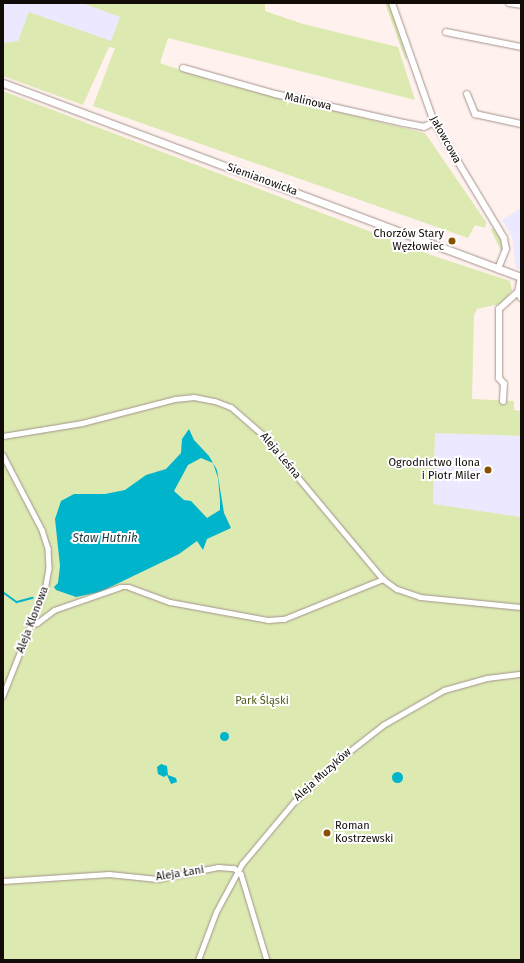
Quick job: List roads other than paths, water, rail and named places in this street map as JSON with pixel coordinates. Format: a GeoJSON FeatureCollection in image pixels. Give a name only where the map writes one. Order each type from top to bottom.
{"type":"FeatureCollection","features":[{"type":"Feature","properties":{"kind":"street","name":"Jałowcowa"},"geometry":{"type":"LineString","coordinates":[[392,3],[434,122],[504,238],[506,249],[498,269]]}},
{"type":"Feature","properties":{"kind":"street"},"geometry":{"type":"LineString","coordinates":[[509,3],[521,5]]}},
{"type":"Feature","properties":{"kind":"street"},"geometry":{"type":"LineString","coordinates":[[446,32],[521,47]]}},
{"type":"Feature","properties":{"kind":"street","name":"Malinowa"},"geometry":{"type":"LineString","coordinates":[[184,68],[274,94],[404,123],[424,127],[434,122]]}},
{"type":"Feature","properties":{"kind":"street","name":"Siemianowicka"},"geometry":{"type":"LineString","coordinates":[[3,83],[521,277]]}},
{"type":"Feature","properties":{"kind":"street"},"geometry":{"type":"LineString","coordinates":[[467,94],[475,114],[521,124]]}},
{"type":"Feature","properties":{"kind":"street"},"geometry":{"type":"LineString","coordinates":[[503,401],[504,384],[499,378],[499,309],[518,292],[521,277]]}},
{"type":"Feature","properties":{"kind":"street"},"geometry":{"type":"LineString","coordinates":[[518,292],[521,298]]}},
{"type":"Feature","properties":{"kind":"street","name":"Aleja Leśna"},"geometry":{"type":"LineString","coordinates":[[3,436],[82,422],[175,399],[194,397],[220,403],[231,407],[261,433],[383,579],[397,589],[420,597],[521,607]]}},
{"type":"Feature","properties":{"kind":"street","name":"Aleja Klonowa"},"geometry":{"type":"LineString","coordinates":[[3,455],[42,530],[48,549],[47,584],[3,696]]}},
{"type":"Feature","properties":{"kind":"street"},"geometry":{"type":"LineString","coordinates":[[31,625],[37,623],[54,610],[115,589],[131,589],[170,602],[268,620],[284,619],[383,579]]}},
{"type":"Feature","properties":{"kind":"street","name":"Aleja Muzyków"},"geometry":{"type":"LineString","coordinates":[[198,960],[216,912],[238,870],[294,802],[337,761],[383,725],[444,690],[487,678],[521,674]]}},
{"type":"Feature","properties":{"kind":"street","name":"Aleja Łani"},"geometry":{"type":"LineString","coordinates":[[3,881],[109,874],[157,879],[218,867],[238,870]]}},
{"type":"Feature","properties":{"kind":"street"},"geometry":{"type":"LineString","coordinates":[[238,870],[266,960]]}},
{"type":"Feature","properties":{"kind":"water","name":"Staw Hutnik"},"geometry":{"type":"Polygon","coordinates":[[[189,429],[194,440],[209,456],[213,463],[217,470],[224,513],[231,528],[207,539],[203,550],[197,541],[179,554],[100,592],[76,597],[56,590],[54,587],[58,583],[60,566],[55,519],[61,501],[74,494],[105,494],[125,490],[146,475],[166,469],[181,453],[182,439],[189,429]],[[201,458],[188,465],[174,491],[184,500],[191,501],[207,518],[220,510],[218,478],[213,463],[201,458]]]}},
{"type":"Feature","properties":{"kind":"water"},"geometry":{"type":"Polygon","coordinates":[[[222,732],[226,732],[228,736],[226,740],[222,740],[220,738],[220,734],[222,732]]]}},
{"type":"Feature","properties":{"kind":"water"},"geometry":{"type":"Polygon","coordinates":[[[161,764],[167,766],[168,775],[176,778],[177,782],[171,784],[167,775],[164,777],[158,774],[157,767],[161,764]]]}},
{"type":"Feature","properties":{"kind":"water"},"geometry":{"type":"Polygon","coordinates":[[[395,772],[399,772],[401,773],[401,781],[395,782],[392,779],[392,775],[395,772]]]}},
{"type":"Feature","properties":{"kind":"waterway"},"geometry":{"type":"LineString","coordinates":[[3,592],[17,602],[32,598]]}},
{"type":"Feature","properties":{"kind":"place","name":"Chorzów Stary Węzłowiec"},"geometry":{"type":"Point","coordinates":[452,241]}},
{"type":"Feature","properties":{"kind":"place","name":"Ogrodnictwo Ilona i Piotr Miler"},"geometry":{"type":"Point","coordinates":[488,470]}},
{"type":"Feature","properties":{"kind":"place","name":"Roman Kostrzewski"},"geometry":{"type":"Point","coordinates":[327,833]}},
{"type":"Feature","properties":{"kind":"park label","name":"Park Śląski"},"geometry":{"type":"Point","coordinates":[262,701]}}]}
